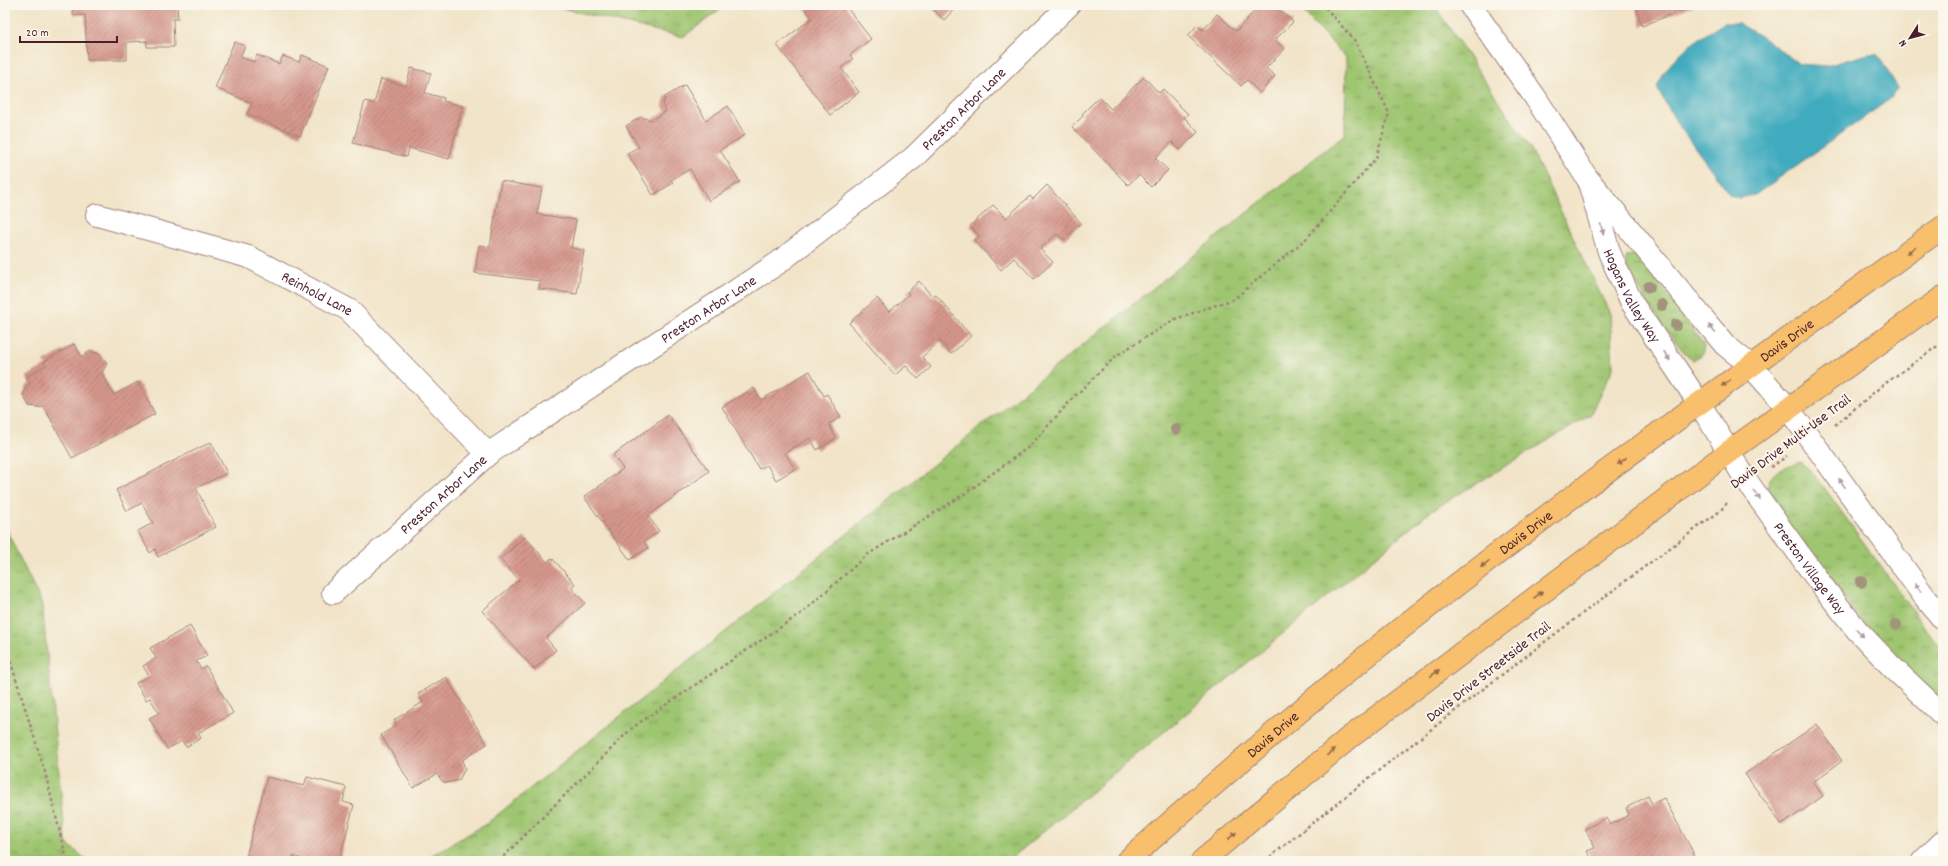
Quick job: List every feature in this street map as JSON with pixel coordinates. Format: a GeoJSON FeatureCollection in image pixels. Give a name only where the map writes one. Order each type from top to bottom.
{"type":"FeatureCollection","features":[{"type":"Feature","properties":{"kind":"main road","name":"Davis Drive"},"geometry":{"type":"LineString","coordinates":[[1127,861],[1330,686],[1442,596],[1750,365],[1943,227]]}},
{"type":"Feature","properties":{"kind":"main road"},"geometry":{"type":"LineString","coordinates":[[1202,861],[1349,738],[1730,451],[1943,297]]}},
{"type":"Feature","properties":{"kind":"street","name":"Preston Arbor Lane"},"geometry":{"type":"LineString","coordinates":[[333,593],[488,454],[778,263],[913,158],[1069,5]]}},
{"type":"Feature","properties":{"kind":"street","name":"Hogans Valley Way"},"geometry":{"type":"LineString","coordinates":[[1470,5],[1535,97],[1587,178],[1725,345],[1750,365]]}},
{"type":"Feature","properties":{"kind":"street","name":"Hogans Valley Way"},"geometry":{"type":"LineString","coordinates":[[1587,178],[1609,252],[1632,303],[1699,403]]}},
{"type":"Feature","properties":{"kind":"street","name":"Reinhold Lane"},"geometry":{"type":"LineString","coordinates":[[96,215],[249,257],[349,310],[488,454]]}},
{"type":"Feature","properties":{"kind":"street"},"geometry":{"type":"LineString","coordinates":[[1750,365],[1788,408],[1924,596],[1943,619]]}},
{"type":"Feature","properties":{"kind":"street","name":"Preston Village Way"},"geometry":{"type":"LineString","coordinates":[[1699,403],[1730,451],[1748,483],[1820,583],[1857,630],[1892,667],[1943,715]]}},
{"type":"Feature","properties":{"kind":"street"},"geometry":{"type":"LineString","coordinates":[[1923,861],[1943,842]]}},
{"type":"Feature","properties":{"kind":"path"},"geometry":{"type":"LineString","coordinates":[[499,861],[633,727],[803,612],[868,555],[963,495],[1030,446],[1073,398],[1117,354],[1175,319],[1234,299],[1307,238],[1376,158],[1389,113],[1355,41],[1323,5]]}},
{"type":"Feature","properties":{"kind":"path","name":"Davis Drive Multi-Use Trail"},"geometry":{"type":"LineString","coordinates":[[1728,502],[1748,483],[1811,439],[1840,422],[1852,409],[1943,342]]}},
{"type":"Feature","properties":{"kind":"path","name":"Davis Drive Streetside Trail"},"geometry":{"type":"LineString","coordinates":[[1265,861],[1350,793],[1604,596],[1720,511],[1728,502]]}},
{"type":"Feature","properties":{"kind":"path"},"geometry":{"type":"LineString","coordinates":[[5,644],[45,772],[67,861]]}},
{"type":"Feature","properties":{"kind":"green space"},"geometry":{"type":"Polygon","coordinates":[[[549,5],[726,5],[683,37],[549,5]]]}},
{"type":"Feature","properties":{"kind":"green space"},"geometry":{"type":"Polygon","coordinates":[[[1297,5],[1434,5],[1531,149],[1610,314],[1613,368],[1590,415],[1431,511],[1008,861],[422,861],[486,824],[1345,134],[1346,58],[1297,5]]]}},
{"type":"Feature","properties":{"kind":"green space"},"geometry":{"type":"Polygon","coordinates":[[[1635,255],[1641,258],[1704,345],[1702,355],[1693,360],[1684,352],[1656,316],[1625,265],[1627,256],[1635,255]]]}},
{"type":"Feature","properties":{"kind":"green space"},"geometry":{"type":"Polygon","coordinates":[[[1801,462],[1815,475],[1933,639],[1943,649],[1943,704],[1874,638],[1774,504],[1768,491],[1768,483],[1771,478],[1779,470],[1801,462]]]}},
{"type":"Feature","properties":{"kind":"green space"},"geometry":{"type":"Polygon","coordinates":[[[5,527],[42,604],[66,843],[88,861],[5,861],[5,527]]]}},
{"type":"Feature","properties":{"kind":"water"},"geometry":{"type":"Polygon","coordinates":[[[1724,23],[1738,23],[1764,38],[1799,64],[1826,66],[1868,54],[1877,54],[1898,88],[1890,99],[1755,195],[1739,198],[1730,195],[1677,123],[1657,88],[1662,76],[1669,66],[1684,50],[1724,23]]]}},
{"type":"Feature","properties":{"kind":"building"},"geometry":{"type":"Polygon","coordinates":[[[73,5],[177,5],[178,19],[173,19],[174,47],[147,47],[147,41],[127,42],[127,60],[87,60],[85,15],[73,15],[73,5]]]}},
{"type":"Feature","properties":{"kind":"building"},"geometry":{"type":"Polygon","coordinates":[[[802,5],[845,5],[871,39],[850,55],[853,59],[841,68],[859,92],[830,115],[777,45],[812,18],[802,5]]]}},
{"type":"Feature","properties":{"kind":"building"},"geometry":{"type":"Polygon","coordinates":[[[929,5],[958,5],[944,20],[929,5]]]}},
{"type":"Feature","properties":{"kind":"building"},"geometry":{"type":"Polygon","coordinates":[[[1260,5],[1274,5],[1293,22],[1275,40],[1285,49],[1266,68],[1275,76],[1260,93],[1247,80],[1241,86],[1188,36],[1197,25],[1203,30],[1217,14],[1236,31],[1260,5]]]}},
{"type":"Feature","properties":{"kind":"building"},"geometry":{"type":"Polygon","coordinates":[[[1635,5],[1695,5],[1642,26],[1635,5]]]}},
{"type":"Feature","properties":{"kind":"building"},"geometry":{"type":"Polygon","coordinates":[[[234,42],[245,46],[240,57],[254,62],[257,55],[279,64],[283,56],[299,62],[302,55],[329,66],[300,136],[247,114],[252,103],[215,88],[234,42]]]}},
{"type":"Feature","properties":{"kind":"building"},"geometry":{"type":"Polygon","coordinates":[[[411,68],[431,73],[425,93],[444,98],[443,101],[463,106],[449,159],[409,148],[407,157],[353,143],[365,101],[374,104],[381,79],[406,86],[411,68]]]}},
{"type":"Feature","properties":{"kind":"building"},"geometry":{"type":"Polygon","coordinates":[[[1144,77],[1159,93],[1163,89],[1188,114],[1184,117],[1198,132],[1180,150],[1172,142],[1155,158],[1168,170],[1151,187],[1139,175],[1128,185],[1072,127],[1083,116],[1082,114],[1099,97],[1111,109],[1144,77]]]}},
{"type":"Feature","properties":{"kind":"building"},"geometry":{"type":"Polygon","coordinates":[[[685,85],[706,120],[728,106],[745,135],[720,150],[740,182],[709,201],[690,169],[671,180],[673,183],[653,195],[627,153],[639,147],[626,126],[641,117],[652,120],[666,111],[663,107],[665,97],[685,85]]]}},
{"type":"Feature","properties":{"kind":"building"},"geometry":{"type":"Polygon","coordinates":[[[501,181],[542,188],[537,214],[576,220],[571,248],[584,250],[577,294],[539,289],[540,281],[475,273],[479,245],[490,247],[501,181]]]}},
{"type":"Feature","properties":{"kind":"building"},"geometry":{"type":"Polygon","coordinates":[[[1047,185],[1081,223],[1064,240],[1057,234],[1040,249],[1053,262],[1034,279],[1014,258],[1001,270],[974,240],[979,236],[970,226],[993,205],[1006,218],[1030,196],[1033,199],[1047,185]]]}},
{"type":"Feature","properties":{"kind":"building"},"geometry":{"type":"Polygon","coordinates":[[[919,281],[933,297],[936,295],[971,336],[951,354],[940,341],[922,357],[931,367],[918,379],[906,366],[895,375],[849,323],[877,298],[889,312],[909,294],[907,292],[919,281]]]}},
{"type":"Feature","properties":{"kind":"building"},"geometry":{"type":"Polygon","coordinates":[[[74,344],[82,357],[90,351],[100,354],[107,363],[102,373],[114,395],[138,382],[155,414],[72,458],[43,405],[40,407],[29,406],[23,395],[26,386],[30,384],[26,377],[46,365],[44,362],[74,344]]]}},
{"type":"Feature","properties":{"kind":"building"},"geometry":{"type":"Polygon","coordinates":[[[810,371],[824,396],[827,394],[841,417],[829,424],[836,438],[817,450],[810,438],[785,453],[795,469],[776,480],[767,465],[759,469],[722,407],[754,388],[761,400],[810,371]]]}},
{"type":"Feature","properties":{"kind":"building"},"geometry":{"type":"Polygon","coordinates":[[[668,415],[709,471],[648,516],[659,531],[644,542],[648,548],[630,560],[584,497],[623,469],[613,455],[668,415]]]}},
{"type":"Feature","properties":{"kind":"building"},"geometry":{"type":"Polygon","coordinates":[[[211,442],[227,473],[196,488],[216,527],[158,557],[155,549],[150,553],[138,531],[153,523],[142,503],[127,511],[116,490],[211,442]]]}},
{"type":"Feature","properties":{"kind":"building"},"geometry":{"type":"Polygon","coordinates":[[[525,537],[547,562],[552,558],[575,584],[571,587],[585,603],[546,638],[556,650],[534,669],[482,611],[519,580],[500,559],[525,537]]]}},
{"type":"Feature","properties":{"kind":"building"},"geometry":{"type":"Polygon","coordinates":[[[190,626],[207,656],[196,661],[201,669],[206,666],[233,713],[198,733],[201,738],[186,747],[182,741],[167,749],[149,718],[159,713],[150,698],[146,700],[136,683],[149,676],[143,666],[156,658],[150,648],[190,626]]]}},
{"type":"Feature","properties":{"kind":"building"},"geometry":{"type":"Polygon","coordinates":[[[446,677],[487,744],[462,760],[465,769],[459,780],[446,783],[442,781],[437,774],[413,788],[381,735],[397,725],[394,720],[423,702],[418,694],[446,677]]]}},
{"type":"Feature","properties":{"kind":"building"},"geometry":{"type":"Polygon","coordinates":[[[1817,724],[1842,761],[1813,782],[1823,796],[1782,825],[1745,774],[1817,724]]]}},
{"type":"Feature","properties":{"kind":"building"},"geometry":{"type":"Polygon","coordinates":[[[267,777],[304,786],[307,777],[346,787],[343,802],[354,805],[339,861],[311,861],[293,856],[292,861],[245,861],[267,777]]]}},
{"type":"Feature","properties":{"kind":"building"},"geometry":{"type":"Polygon","coordinates":[[[1648,796],[1652,804],[1664,798],[1695,856],[1686,861],[1592,861],[1587,851],[1595,848],[1585,829],[1606,818],[1610,825],[1629,815],[1626,808],[1648,796]]]}}]}
